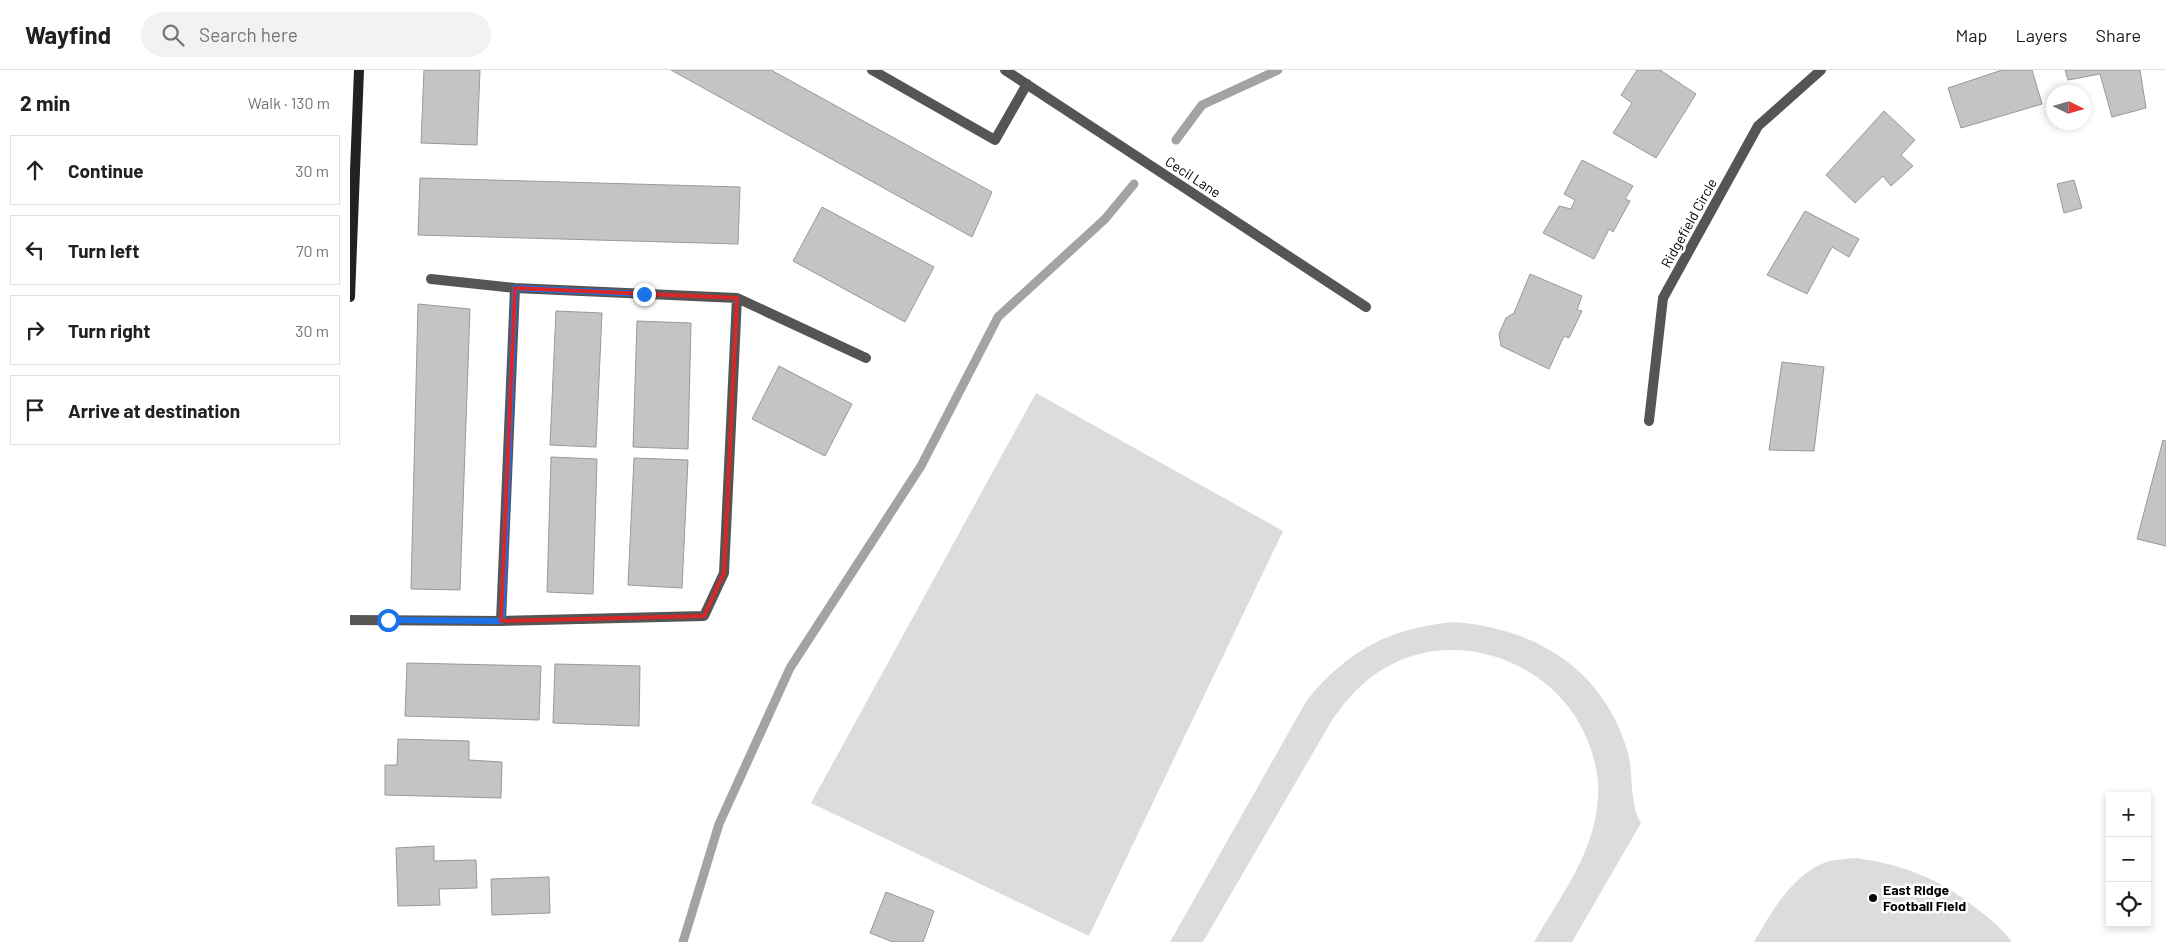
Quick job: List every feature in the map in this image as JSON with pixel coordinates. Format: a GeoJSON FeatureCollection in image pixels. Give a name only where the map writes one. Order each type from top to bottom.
{"type":"FeatureCollection","features":[{"type":"Feature","properties":{"kind":"street"},"geometry":{"type":"LineString","coordinates":[[350,297],[359,70]]}},
{"type":"Feature","properties":{"kind":"street"},"geometry":{"type":"LineString","coordinates":[[872,70],[995,140],[1027,84]]}},
{"type":"Feature","properties":{"kind":"street","name":"Cecil Lane"},"geometry":{"type":"LineString","coordinates":[[1005,70],[1366,307]]}},
{"type":"Feature","properties":{"kind":"street","name":"Ridgefield Circle"},"geometry":{"type":"LineString","coordinates":[[1648,421],[1663,298],[1758,126],[1821,70]]}},
{"type":"Feature","properties":{"kind":"street"},"geometry":{"type":"LineString","coordinates":[[431,279],[515,288],[737,298],[866,358]]}},
{"type":"Feature","properties":{"kind":"street"},"geometry":{"type":"LineString","coordinates":[[502,621],[515,288]]}},
{"type":"Feature","properties":{"kind":"street"},"geometry":{"type":"LineString","coordinates":[[350,620],[502,621],[704,616],[724,573],[737,298]]}},
{"type":"Feature","properties":{"kind":"highlighted area"},"geometry":{"type":"Polygon","coordinates":[[[515,288],[737,298],[724,573],[704,616],[501,621],[515,288]]]}},
{"type":"Feature","properties":{"kind":"shaded area"},"geometry":{"type":"Polygon","coordinates":[[[1036,393],[1283,531],[1089,936],[811,803],[1036,393]]]}},
{"type":"Feature","properties":{"kind":"shaded area"},"geometry":{"type":"Polygon","coordinates":[[[1453,622],[1483,626],[1512,633],[1539,644],[1563,658],[1584,676],[1602,698],[1617,724],[1628,753],[1633,798],[1641,823],[1572,942],[1534,942],[1575,873],[1590,837],[1595,818],[1598,787],[1596,766],[1589,745],[1575,716],[1558,695],[1537,677],[1514,664],[1489,655],[1463,650],[1436,651],[1410,657],[1377,673],[1356,691],[1332,720],[1203,942],[1170,942],[1307,700],[1322,683],[1354,655],[1371,645],[1409,630],[1453,622]]]}},
{"type":"Feature","properties":{"kind":"shaded area","name":"East Ridge Football Field"},"geometry":{"type":"Polygon","coordinates":[[[1856,858],[1905,869],[1934,881],[1981,912],[2000,928],[2012,942],[1754,942],[1785,894],[1805,874],[1816,866],[1829,861],[1856,858]]]}},
{"type":"Feature","properties":{"kind":"building"},"geometry":{"type":"Polygon","coordinates":[[[424,70],[480,70],[477,145],[421,143],[424,70]]]}},
{"type":"Feature","properties":{"kind":"building"},"geometry":{"type":"Polygon","coordinates":[[[671,70],[771,70],[992,192],[972,237],[671,70]]]}},
{"type":"Feature","properties":{"kind":"building"},"geometry":{"type":"Polygon","coordinates":[[[1637,70],[1660,70],[1696,94],[1656,158],[1613,133],[1632,103],[1621,95],[1637,70]]]}},
{"type":"Feature","properties":{"kind":"building"},"geometry":{"type":"Polygon","coordinates":[[[2002,70],[2032,70],[2042,104],[1961,128],[1948,88],[2002,70]]]}},
{"type":"Feature","properties":{"kind":"building"},"geometry":{"type":"Polygon","coordinates":[[[2065,70],[2140,70],[2146,108],[2112,117],[2100,74],[2068,80],[2065,70]]]}},
{"type":"Feature","properties":{"kind":"building"},"geometry":{"type":"Polygon","coordinates":[[[1884,111],[1915,140],[1901,155],[1913,166],[1891,186],[1883,176],[1855,203],[1826,175],[1884,111]]]}},
{"type":"Feature","properties":{"kind":"building"},"geometry":{"type":"Polygon","coordinates":[[[1582,160],[1633,186],[1625,199],[1630,201],[1613,232],[1609,229],[1594,259],[1543,233],[1559,206],[1571,209],[1575,200],[1564,194],[1582,160]]]}},
{"type":"Feature","properties":{"kind":"building"},"geometry":{"type":"Polygon","coordinates":[[[420,178],[740,187],[738,244],[418,235],[420,178]]]}},
{"type":"Feature","properties":{"kind":"building"},"geometry":{"type":"Polygon","coordinates":[[[2074,180],[2082,208],[2064,213],[2057,184],[2074,180]]]}},
{"type":"Feature","properties":{"kind":"building"},"geometry":{"type":"Polygon","coordinates":[[[822,207],[934,267],[905,322],[793,261],[822,207]]]}},
{"type":"Feature","properties":{"kind":"building"},"geometry":{"type":"Polygon","coordinates":[[[1805,211],[1859,239],[1849,257],[1832,247],[1807,294],[1767,275],[1805,211]]]}},
{"type":"Feature","properties":{"kind":"building"},"geometry":{"type":"Polygon","coordinates":[[[1530,274],[1582,296],[1577,310],[1582,311],[1569,338],[1564,336],[1549,369],[1501,346],[1499,334],[1506,318],[1514,313],[1530,274]]]}},
{"type":"Feature","properties":{"kind":"building"},"geometry":{"type":"Polygon","coordinates":[[[418,304],[470,309],[460,590],[411,589],[418,304]]]}},
{"type":"Feature","properties":{"kind":"building"},"geometry":{"type":"Polygon","coordinates":[[[556,311],[602,313],[596,447],[550,445],[556,311]]]}},
{"type":"Feature","properties":{"kind":"building"},"geometry":{"type":"Polygon","coordinates":[[[637,321],[691,323],[688,449],[633,447],[637,321]]]}},
{"type":"Feature","properties":{"kind":"building"},"geometry":{"type":"Polygon","coordinates":[[[1782,362],[1824,367],[1814,451],[1769,450],[1782,362]]]}},
{"type":"Feature","properties":{"kind":"building"},"geometry":{"type":"Polygon","coordinates":[[[779,366],[852,404],[825,456],[752,419],[779,366]]]}},
{"type":"Feature","properties":{"kind":"building"},"geometry":{"type":"Polygon","coordinates":[[[2163,440],[2166,441],[2166,546],[2137,539],[2163,440]]]}},
{"type":"Feature","properties":{"kind":"building"},"geometry":{"type":"Polygon","coordinates":[[[551,457],[597,459],[593,594],[547,592],[551,457]]]}},
{"type":"Feature","properties":{"kind":"building"},"geometry":{"type":"Polygon","coordinates":[[[634,458],[688,460],[682,588],[628,585],[634,458]]]}},
{"type":"Feature","properties":{"kind":"building"},"geometry":{"type":"Polygon","coordinates":[[[407,663],[541,666],[539,720],[405,716],[407,663]]]}},
{"type":"Feature","properties":{"kind":"building"},"geometry":{"type":"Polygon","coordinates":[[[555,664],[640,666],[639,726],[553,723],[555,664]]]}},
{"type":"Feature","properties":{"kind":"building"},"geometry":{"type":"Polygon","coordinates":[[[398,739],[469,741],[469,760],[502,762],[501,798],[385,795],[385,765],[397,765],[398,739]]]}},
{"type":"Feature","properties":{"kind":"building"},"geometry":{"type":"Polygon","coordinates":[[[434,846],[434,861],[476,860],[477,888],[439,889],[440,905],[398,906],[396,848],[434,846]]]}},
{"type":"Feature","properties":{"kind":"building"},"geometry":{"type":"Polygon","coordinates":[[[549,877],[550,913],[492,915],[491,879],[549,877]]]}},
{"type":"Feature","properties":{"kind":"building"},"geometry":{"type":"Polygon","coordinates":[[[886,892],[934,911],[923,942],[893,942],[870,933],[886,892]]]}},
{"type":"Feature","properties":{"kind":"waterway"},"geometry":{"type":"LineString","coordinates":[[1176,140],[1202,105],[1278,70]]}},
{"type":"Feature","properties":{"kind":"waterway"},"geometry":{"type":"LineString","coordinates":[[683,942],[719,824],[790,668],[921,466],[998,317],[1105,219],[1134,184]]}},
{"type":"Feature","properties":{"kind":"place","name":"East Ridge Football Field"},"geometry":{"type":"Point","coordinates":[1873,898]}},
{"type":"Feature","properties":{"kind":"route"},"geometry":{"type":"LineString","coordinates":[[388,620],[502,621],[515,288],[644,294]]}}]}
